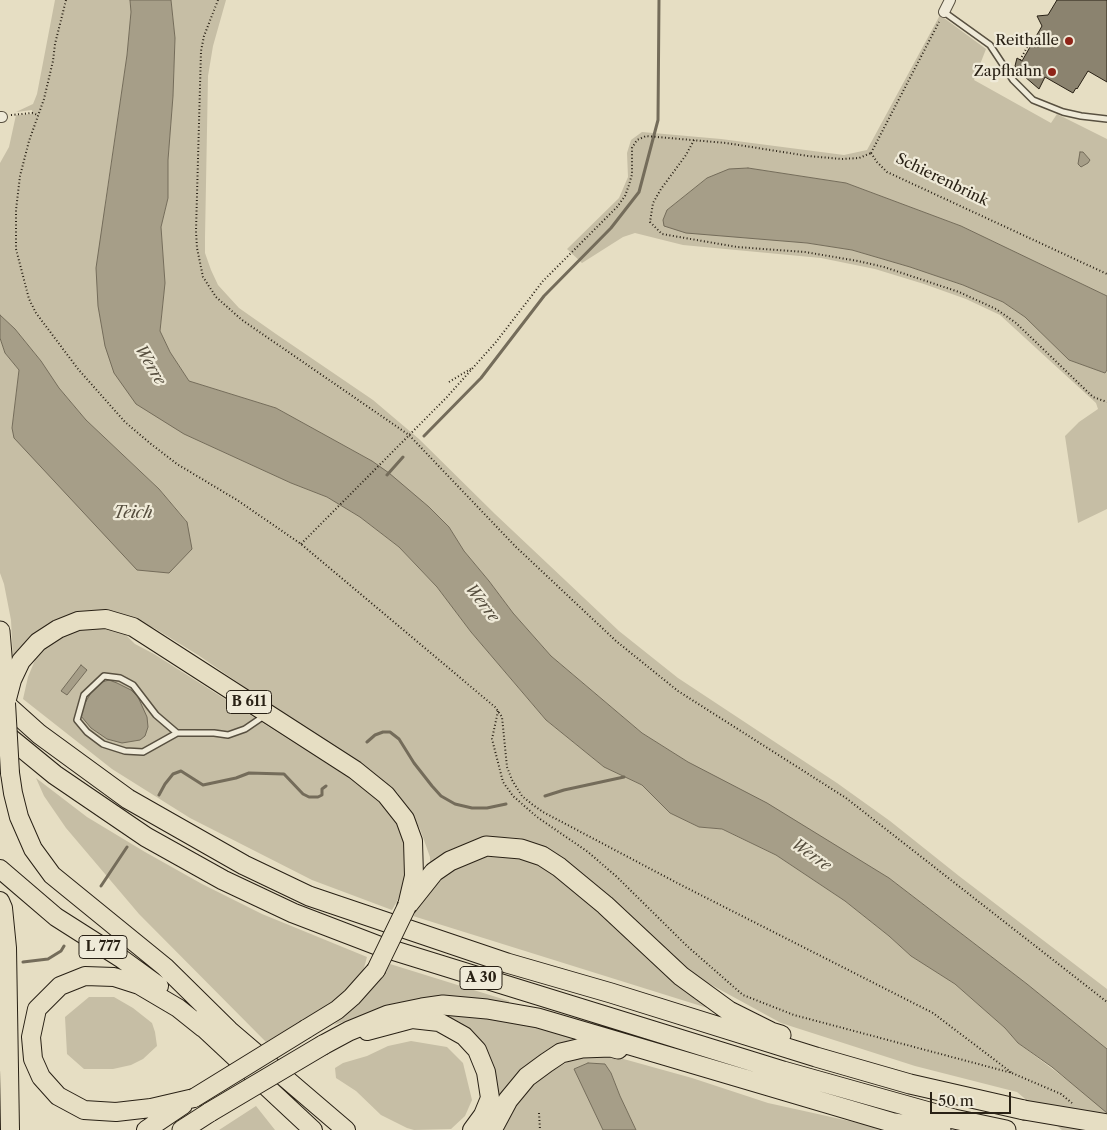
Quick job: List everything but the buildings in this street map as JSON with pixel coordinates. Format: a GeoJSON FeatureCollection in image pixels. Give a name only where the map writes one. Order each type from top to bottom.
{"type":"FeatureCollection","features":[{"type":"Feature","properties":{"kind":"highway","name":"B 611"},"geometry":{"type":"LineString","coordinates":[[8,675],[38,642],[58,629],[78,621],[106,619],[134,627],[355,770],[386,795],[405,819],[413,841],[414,876],[407,906],[376,970],[352,997],[337,1010],[194,1098],[146,1130]]}},
{"type":"Feature","properties":{"kind":"highway"},"geometry":{"type":"LineString","coordinates":[[0,631],[8,675],[3,701]]}},
{"type":"Feature","properties":{"kind":"highway","name":"L 777"},"geometry":{"type":"LineString","coordinates":[[3,701],[10,772],[19,817],[33,848],[52,875],[165,967],[229,1030],[346,1130]]}},
{"type":"Feature","properties":{"kind":"highway","name":"A 30"},"geometry":{"type":"LineString","coordinates":[[3,701],[39,734],[128,799],[244,865],[309,896],[507,962],[910,1084],[1024,1110],[1107,1124]]}},
{"type":"Feature","properties":{"kind":"highway","name":"A 30"},"geometry":{"type":"LineString","coordinates":[[0,730],[55,775],[146,837],[223,880],[293,913],[379,946],[774,1068],[954,1119],[1006,1130]]}},
{"type":"Feature","properties":{"kind":"highway"},"geometry":{"type":"LineString","coordinates":[[407,906],[434,872],[450,860],[486,846],[521,849],[542,856],[559,867],[605,905],[680,976],[729,1011],[771,1032],[889,1070],[910,1084]]}},
{"type":"Feature","properties":{"kind":"highway","name":"L 777"},"geometry":{"type":"LineString","coordinates":[[0,869],[56,917],[122,959],[165,990],[313,1130]]}},
{"type":"Feature","properties":{"kind":"highway"},"geometry":{"type":"LineString","coordinates":[[0,901],[3,908],[7,948],[10,1130]]}},
{"type":"Feature","properties":{"kind":"highway"},"geometry":{"type":"LineString","coordinates":[[194,1098],[151,1108],[116,1112],[84,1110],[58,1096],[41,1077],[33,1059],[31,1037],[37,1009],[60,986],[85,976],[114,977],[139,986],[178,1008],[203,1028]]}},
{"type":"Feature","properties":{"kind":"highway"},"geometry":{"type":"LineString","coordinates":[[182,1130],[323,1044],[349,1031],[388,1015],[422,1008],[450,1006],[487,1009],[538,1018],[894,1123],[941,1130]]}},
{"type":"Feature","properties":{"kind":"highway"},"geometry":{"type":"LineString","coordinates":[[323,1044],[381,1026],[412,1019],[439,1022],[464,1036],[477,1050],[486,1072],[490,1098],[483,1115],[472,1130]]}},
{"type":"Feature","properties":{"kind":"highway"},"geometry":{"type":"LineString","coordinates":[[492,1130],[508,1100],[526,1077],[546,1062],[561,1054],[582,1048],[611,1047],[690,1069],[703,1068]]}},
{"type":"Feature","properties":{"kind":"highway"},"geometry":{"type":"LineString","coordinates":[[325,1113],[353,1130]]}},
{"type":"Feature","properties":{"kind":"street"},"geometry":{"type":"LineString","coordinates":[[944,12],[950,0]]}},
{"type":"Feature","properties":{"kind":"lane"},"geometry":{"type":"LineString","coordinates":[[944,12],[990,45],[1013,80],[1033,100],[1072,114],[1107,119]]}},
{"type":"Feature","properties":{"kind":"lane"},"geometry":{"type":"LineString","coordinates":[[177,733],[156,715],[132,685],[120,678],[104,676],[84,695],[77,720],[87,732],[103,744],[126,751],[143,752],[177,733],[228,735],[246,729],[267,714]]}},
{"type":"Feature","properties":{"kind":"path"},"geometry":{"type":"LineString","coordinates":[[66,0],[46,90],[29,141],[20,176],[16,210],[16,249],[29,299],[36,313],[78,370],[125,422],[177,464],[237,500],[301,544],[498,711],[502,717],[507,767],[512,780],[522,796],[533,805],[681,885],[933,1013],[1012,1073]]}},
{"type":"Feature","properties":{"kind":"path"},"geometry":{"type":"LineString","coordinates":[[218,0],[204,36],[201,50],[196,231],[197,248],[204,277],[216,297],[242,320],[409,435],[515,546],[616,641],[678,691],[846,798],[1107,1002]]}},
{"type":"Feature","properties":{"kind":"path"},"geometry":{"type":"LineString","coordinates":[[301,544],[400,445],[477,364],[543,281],[617,207],[625,196],[629,185],[632,174],[632,148],[637,140],[646,136],[726,142],[808,156],[842,159],[859,158],[871,153],[944,12]]}},
{"type":"Feature","properties":{"kind":"path"},"geometry":{"type":"LineString","coordinates":[[1020,60],[1029,44]]}},
{"type":"Feature","properties":{"kind":"path"},"geometry":{"type":"LineString","coordinates":[[16,114],[35,113],[38,116]]}},
{"type":"Feature","properties":{"kind":"path"},"geometry":{"type":"LineString","coordinates":[[694,140],[653,203],[650,222],[662,234],[737,247],[805,252],[884,267],[959,292],[996,309],[1016,323],[1093,397],[1107,402]]}},
{"type":"Feature","properties":{"kind":"path","name":"Schierenbrink"},"geometry":{"type":"LineString","coordinates":[[871,153],[887,172],[1107,274]]}},
{"type":"Feature","properties":{"kind":"path"},"geometry":{"type":"LineString","coordinates":[[449,382],[477,364]]}},
{"type":"Feature","properties":{"kind":"path"},"geometry":{"type":"LineString","coordinates":[[498,711],[492,739],[503,782],[514,796],[537,817],[588,852],[617,877],[687,946],[744,995],[794,1015],[1012,1073],[1061,1094],[1077,1106]]}},
{"type":"Feature","properties":{"kind":"path"},"geometry":{"type":"LineString","coordinates":[[539,1113],[540,1130]]}},
{"type":"Feature","properties":{"kind":"shaded area"},"geometry":{"type":"Polygon","coordinates":[[[55,0],[130,0],[131,12],[127,55],[105,204],[184,434],[291,483],[327,497],[360,517],[399,547],[437,587],[471,632],[546,720],[604,767],[642,785],[670,813],[699,827],[721,829],[776,855],[845,901],[911,956],[955,984],[1005,1028],[1018,1043],[1107,1110],[1107,1130],[1062,1130],[1017,1092],[915,1066],[781,1023],[695,976],[550,851],[520,838],[496,837],[476,840],[447,851],[430,864],[430,857],[420,829],[397,792],[198,655],[154,628],[115,616],[67,615],[37,635],[13,659],[11,620],[0,573],[0,338],[5,353],[19,370],[12,428],[187,521],[159,489],[86,420],[59,388],[41,361],[15,329],[0,315],[0,163],[9,147],[16,115],[32,114],[32,110],[16,112],[33,104],[37,94],[55,0]]]}},
{"type":"Feature","properties":{"kind":"shaded area"},"geometry":{"type":"Polygon","coordinates":[[[171,0],[226,0],[213,46],[208,76],[205,253],[218,285],[239,308],[373,400],[419,439],[619,631],[678,678],[837,783],[890,821],[1107,989],[1107,1049],[1027,984],[889,878],[688,762],[642,733],[551,656],[513,613],[464,551],[449,527],[372,461],[276,408],[189,381],[170,352],[160,332],[165,283],[161,227],[168,198],[168,160],[175,38],[171,0]]]}},
{"type":"Feature","properties":{"kind":"shaded area"},"geometry":{"type":"Polygon","coordinates":[[[940,15],[986,49],[974,80],[1051,123],[1057,114],[1107,139],[1107,296],[961,226],[846,183],[748,168],[707,178],[667,210],[807,243],[852,250],[963,285],[1003,302],[1025,317],[1069,360],[1105,373],[1107,370],[1107,509],[1078,523],[1065,436],[1079,422],[1098,409],[1096,403],[1000,315],[966,299],[924,284],[875,269],[821,258],[683,245],[635,233],[623,237],[582,263],[567,249],[619,198],[628,177],[627,153],[631,140],[642,132],[721,139],[844,155],[867,150],[940,15]]]}},
{"type":"Feature","properties":{"kind":"shaded area"},"geometry":{"type":"Polygon","coordinates":[[[100,625],[122,631],[135,644],[154,654],[351,779],[383,805],[400,827],[409,854],[409,880],[392,910],[312,880],[190,818],[112,769],[23,699],[28,677],[35,660],[43,649],[70,632],[100,625]]]}},
{"type":"Feature","properties":{"kind":"shaded area"},"geometry":{"type":"Polygon","coordinates":[[[36,778],[87,817],[202,884],[262,914],[367,957],[362,975],[343,996],[266,1042],[139,914],[66,828],[44,796],[36,778]]]}},
{"type":"Feature","properties":{"kind":"shaded area"},"geometry":{"type":"Polygon","coordinates":[[[489,853],[522,855],[554,872],[714,1010],[413,916],[432,885],[457,866],[489,853]]]}},
{"type":"Feature","properties":{"kind":"shaded area"},"geometry":{"type":"Polygon","coordinates":[[[390,964],[509,1001],[509,1003],[486,1002],[385,1008],[334,1025],[382,978],[390,964]]]}},
{"type":"Feature","properties":{"kind":"shaded area"},"geometry":{"type":"Polygon","coordinates":[[[89,997],[114,997],[133,1008],[152,1023],[157,1046],[143,1059],[131,1065],[113,1069],[84,1069],[67,1054],[65,1017],[89,997]]]}},
{"type":"Feature","properties":{"kind":"shaded area"},"geometry":{"type":"Polygon","coordinates":[[[434,1013],[488,1013],[606,1041],[559,1050],[490,1122],[492,1074],[434,1013]]]}},
{"type":"Feature","properties":{"kind":"shaded area"},"geometry":{"type":"Polygon","coordinates":[[[411,1041],[447,1047],[463,1063],[472,1100],[465,1116],[451,1129],[414,1130],[407,1128],[381,1115],[356,1091],[336,1078],[335,1068],[343,1063],[367,1056],[388,1046],[411,1041]]]}},
{"type":"Feature","properties":{"kind":"shaded area"},"geometry":{"type":"Polygon","coordinates":[[[602,1053],[692,1078],[768,1103],[890,1130],[636,1130],[611,1073],[605,1064],[588,1063],[574,1069],[603,1130],[502,1130],[527,1085],[573,1059],[602,1053]]]}},
{"type":"Feature","properties":{"kind":"shaded area"},"geometry":{"type":"Polygon","coordinates":[[[256,1106],[275,1130],[219,1130],[256,1106]]]}},
{"type":"Feature","properties":{"kind":"water","name":"Werre"},"geometry":{"type":"Polygon","coordinates":[[[130,0],[171,0],[175,38],[168,160],[168,198],[161,227],[165,283],[160,331],[170,352],[189,381],[276,408],[372,461],[389,473],[449,527],[464,551],[513,613],[551,656],[642,733],[688,762],[767,803],[889,878],[1027,984],[1107,1049],[1107,1113],[1052,1067],[1018,1043],[1005,1028],[955,984],[911,956],[845,901],[776,855],[722,829],[699,827],[670,813],[642,785],[604,767],[546,720],[471,632],[437,587],[399,547],[360,517],[327,497],[291,483],[184,434],[136,404],[114,373],[105,346],[98,306],[96,268],[127,55],[131,12],[130,0]]]}},
{"type":"Feature","properties":{"kind":"water"},"geometry":{"type":"Polygon","coordinates":[[[1080,152],[1083,152],[1090,160],[1081,167],[1078,164],[1080,152]]]}},
{"type":"Feature","properties":{"kind":"water"},"geometry":{"type":"Polygon","coordinates":[[[748,168],[846,183],[961,226],[1107,296],[1107,370],[1105,373],[1069,360],[1025,317],[1003,302],[963,285],[910,267],[852,250],[807,243],[686,233],[664,226],[663,220],[667,210],[707,178],[729,169],[748,168]]]}},
{"type":"Feature","properties":{"kind":"water","name":"Teich"},"geometry":{"type":"Polygon","coordinates":[[[0,315],[15,329],[41,361],[59,388],[86,420],[159,489],[187,522],[192,549],[169,573],[137,570],[14,438],[12,428],[19,370],[5,353],[0,338],[0,315]]]}},
{"type":"Feature","properties":{"kind":"water"},"geometry":{"type":"Polygon","coordinates":[[[81,665],[87,670],[67,695],[61,691],[81,665]]]}},
{"type":"Feature","properties":{"kind":"water"},"geometry":{"type":"Polygon","coordinates":[[[109,680],[131,690],[138,697],[147,717],[148,727],[145,736],[140,740],[122,743],[107,739],[91,728],[81,716],[81,710],[92,691],[102,682],[109,680]]]}},
{"type":"Feature","properties":{"kind":"water"},"geometry":{"type":"Polygon","coordinates":[[[588,1063],[605,1064],[611,1073],[636,1130],[603,1130],[574,1069],[588,1063]]]}},
{"type":"Feature","properties":{"kind":"waterway"},"geometry":{"type":"LineString","coordinates":[[424,436],[481,378],[544,296],[611,228],[639,192],[658,120],[659,0]]}},
{"type":"Feature","properties":{"kind":"waterway"},"geometry":{"type":"LineString","coordinates":[[387,475],[403,457]]}},
{"type":"Feature","properties":{"kind":"waterway"},"geometry":{"type":"LineString","coordinates":[[367,742],[375,735],[390,732],[399,739],[414,763],[441,796],[455,804],[472,808],[487,808],[506,804]]}},
{"type":"Feature","properties":{"kind":"waterway"},"geometry":{"type":"LineString","coordinates":[[159,795],[173,774],[181,771],[203,785],[236,778],[249,773],[284,774],[303,794],[309,797],[322,795],[322,789],[326,786]]}},
{"type":"Feature","properties":{"kind":"waterway"},"geometry":{"type":"LineString","coordinates":[[545,796],[624,777]]}},
{"type":"Feature","properties":{"kind":"waterway"},"geometry":{"type":"LineString","coordinates":[[101,886],[127,847]]}},
{"type":"Feature","properties":{"kind":"waterway"},"geometry":{"type":"LineString","coordinates":[[23,962],[48,959],[61,951],[64,946]]}},
{"type":"Feature","properties":{"kind":"place","name":"Reithalle"},"geometry":{"type":"Point","coordinates":[1069,41]}},
{"type":"Feature","properties":{"kind":"place","name":"Zapfhahn"},"geometry":{"type":"Point","coordinates":[1052,72]}}]}
